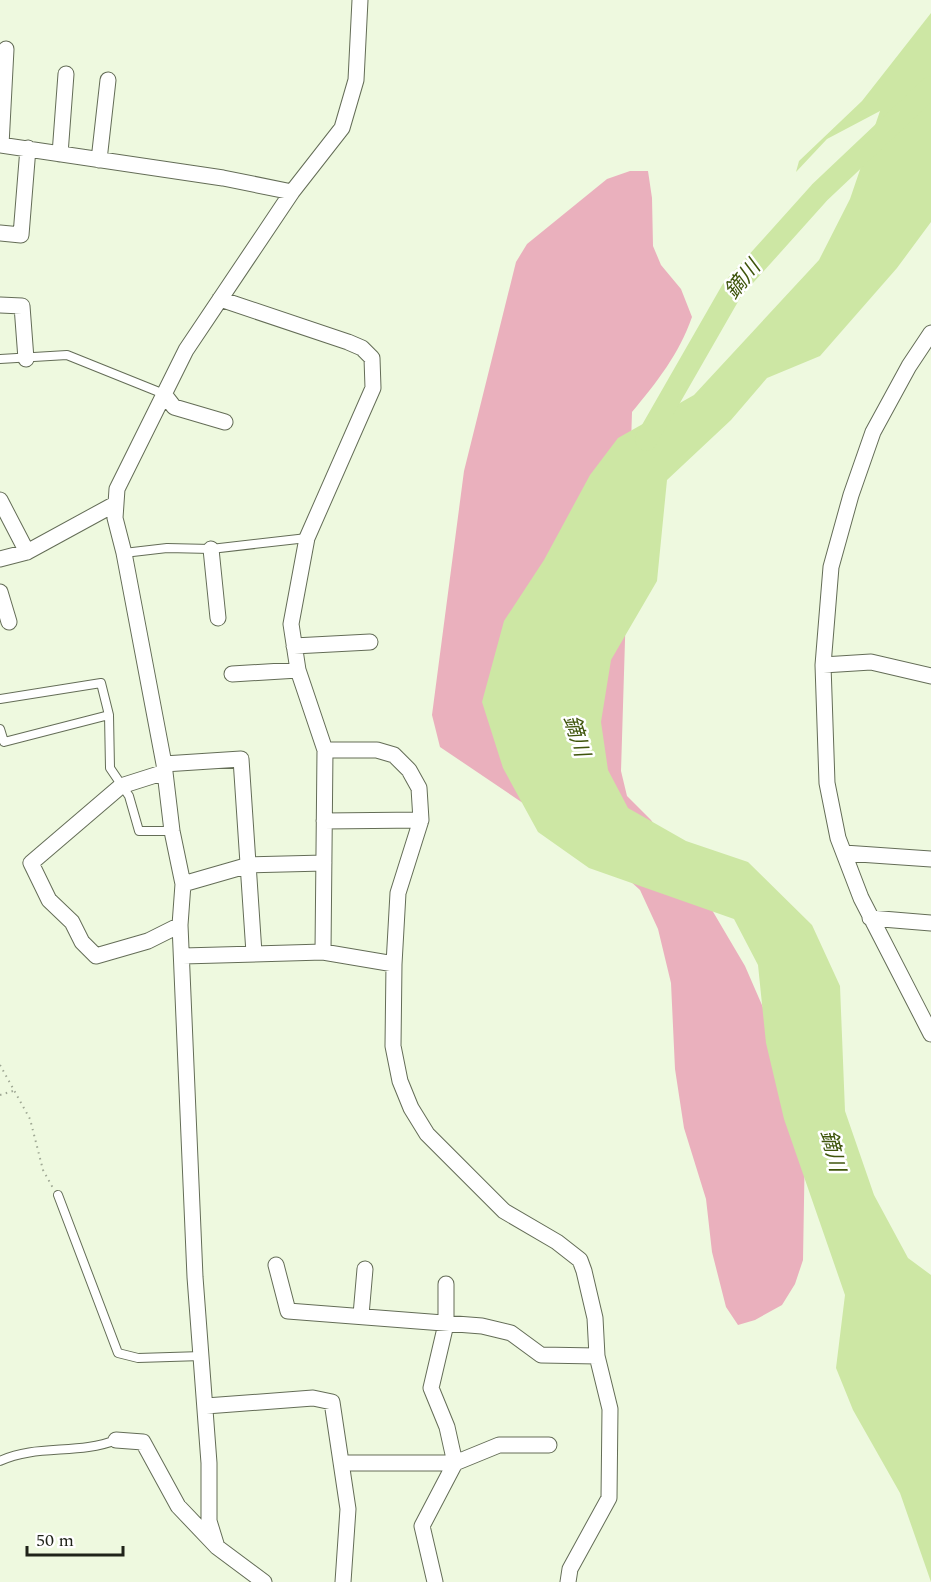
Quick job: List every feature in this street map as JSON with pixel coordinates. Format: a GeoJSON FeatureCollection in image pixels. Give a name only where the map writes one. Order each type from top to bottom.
{"type":"FeatureCollection","features":[{"type":"Feature","properties":{"kind":"street"},"geometry":{"type":"LineString","coordinates":[[217,1547],[209,1521],[206,1406],[195,1277],[180,925],[183,884],[172,831],[164,768],[124,553],[115,518],[117,489],[186,350],[292,192],[342,128],[357,80],[360,0]]}},
{"type":"Feature","properties":{"kind":"street"},"geometry":{"type":"LineString","coordinates":[[6,49],[0,145],[223,177],[292,192]]}},
{"type":"Feature","properties":{"kind":"street"},"geometry":{"type":"LineString","coordinates":[[60,154],[66,74]]}},
{"type":"Feature","properties":{"kind":"street"},"geometry":{"type":"LineString","coordinates":[[99,160],[108,80]]}},
{"type":"Feature","properties":{"kind":"street"},"geometry":{"type":"LineString","coordinates":[[0,233],[21,235],[28,148]]}},
{"type":"Feature","properties":{"kind":"street"},"geometry":{"type":"LineString","coordinates":[[220,299],[348,342],[362,348],[372,358],[373,388],[307,538],[291,624],[298,670],[325,750],[323,952]]}},
{"type":"Feature","properties":{"kind":"street"},"geometry":{"type":"LineString","coordinates":[[0,305],[22,306],[26,359]]}},
{"type":"Feature","properties":{"kind":"street"},"geometry":{"type":"LineString","coordinates":[[931,333],[909,366],[873,432],[851,495],[831,567],[824,665],[827,783],[838,838],[870,918],[931,1034]]}},
{"type":"Feature","properties":{"kind":"street"},"geometry":{"type":"LineString","coordinates":[[165,394],[174,407],[225,422]]}},
{"type":"Feature","properties":{"kind":"street"},"geometry":{"type":"LineString","coordinates":[[0,500],[27,552]]}},
{"type":"Feature","properties":{"kind":"street"},"geometry":{"type":"LineString","coordinates":[[0,559],[27,552],[116,504]]}},
{"type":"Feature","properties":{"kind":"street"},"geometry":{"type":"LineString","coordinates":[[211,549],[218,618]]}},
{"type":"Feature","properties":{"kind":"street"},"geometry":{"type":"LineString","coordinates":[[0,592],[9,622]]}},
{"type":"Feature","properties":{"kind":"street"},"geometry":{"type":"LineString","coordinates":[[294,646],[370,642]]}},
{"type":"Feature","properties":{"kind":"street"},"geometry":{"type":"LineString","coordinates":[[824,665],[872,662],[931,676]]}},
{"type":"Feature","properties":{"kind":"street"},"geometry":{"type":"LineString","coordinates":[[232,674],[298,670]]}},
{"type":"Feature","properties":{"kind":"street"},"geometry":{"type":"LineString","coordinates":[[325,750],[377,750],[394,755],[410,770],[418,788],[421,820],[398,893],[394,964],[393,1046],[400,1081],[411,1108],[427,1134],[504,1211],[557,1242],[580,1260],[595,1318],[597,1356],[610,1409],[609,1498],[570,1569],[568,1582]]}},
{"type":"Feature","properties":{"kind":"street"},"geometry":{"type":"LineString","coordinates":[[180,925],[148,941],[96,956],[82,942],[72,922],[49,900],[31,863],[121,786],[164,768],[241,759],[254,953]]}},
{"type":"Feature","properties":{"kind":"street"},"geometry":{"type":"LineString","coordinates":[[324,821],[421,820]]}},
{"type":"Feature","properties":{"kind":"street"},"geometry":{"type":"LineString","coordinates":[[844,854],[931,859]]}},
{"type":"Feature","properties":{"kind":"street"},"geometry":{"type":"LineString","coordinates":[[183,884],[249,865],[324,863]]}},
{"type":"Feature","properties":{"kind":"street"},"geometry":{"type":"LineString","coordinates":[[870,918],[931,923]]}},
{"type":"Feature","properties":{"kind":"street"},"geometry":{"type":"LineString","coordinates":[[183,956],[323,952],[394,964]]}},
{"type":"Feature","properties":{"kind":"street"},"geometry":{"type":"LineString","coordinates":[[276,1265],[288,1311],[482,1326],[511,1333],[542,1355],[597,1356]]}},
{"type":"Feature","properties":{"kind":"street"},"geometry":{"type":"LineString","coordinates":[[361,1315],[365,1269]]}},
{"type":"Feature","properties":{"kind":"street"},"geometry":{"type":"LineString","coordinates":[[435,1582],[422,1526],[455,1463],[447,1427],[431,1388],[446,1324],[446,1284]]}},
{"type":"Feature","properties":{"kind":"street"},"geometry":{"type":"LineString","coordinates":[[206,1406],[313,1398],[332,1402],[348,1509],[343,1582]]}},
{"type":"Feature","properties":{"kind":"street"},"geometry":{"type":"LineString","coordinates":[[116,1440],[143,1442],[178,1506],[217,1547],[264,1582]]}},
{"type":"Feature","properties":{"kind":"street"},"geometry":{"type":"LineString","coordinates":[[342,1463],[455,1463],[499,1445],[549,1445]]}},
{"type":"Feature","properties":{"kind":"lane"},"geometry":{"type":"LineString","coordinates":[[0,359],[67,355],[165,394]]}},
{"type":"Feature","properties":{"kind":"lane"},"geometry":{"type":"LineString","coordinates":[[124,553],[167,548],[211,549],[307,538]]}},
{"type":"Feature","properties":{"kind":"lane"},"geometry":{"type":"LineString","coordinates":[[0,699],[101,683],[109,715],[110,768],[129,796],[139,831],[172,831]]}},
{"type":"Feature","properties":{"kind":"lane"},"geometry":{"type":"LineString","coordinates":[[0,729],[4,742],[109,715]]}},
{"type":"Feature","properties":{"kind":"lane"},"geometry":{"type":"LineString","coordinates":[[58,1195],[118,1353],[138,1358],[202,1356]]}},
{"type":"Feature","properties":{"kind":"lane"},"geometry":{"type":"LineString","coordinates":[[0,1461],[14,1454],[97,1448],[116,1440]]}},
{"type":"Feature","properties":{"kind":"path"},"geometry":{"type":"LineString","coordinates":[[0,1065],[30,1119],[43,1170],[58,1195]]}},
{"type":"Feature","properties":{"kind":"path"},"geometry":{"type":"LineString","coordinates":[[0,1095],[13,1090]]}},
{"type":"Feature","properties":{"kind":"shaded area"},"geometry":{"type":"Polygon","coordinates":[[[630,171],[648,171],[652,198],[653,246],[661,265],[681,289],[692,317],[681,343],[666,367],[632,412],[621,771],[627,796],[651,820],[712,910],[745,966],[768,1019],[805,1142],[803,1260],[795,1284],[782,1305],[755,1320],[738,1325],[726,1307],[712,1252],[706,1199],[684,1128],[675,1069],[671,983],[658,929],[640,890],[606,859],[440,747],[432,715],[464,471],[516,262],[527,244],[607,179],[630,171]]]}},
{"type":"Feature","properties":{"kind":"water"},"geometry":{"type":"Polygon","coordinates":[[[931,13],[931,222],[897,268],[820,356],[767,378],[731,420],[667,480],[657,581],[611,660],[601,722],[608,770],[628,808],[686,841],[748,862],[812,925],[840,986],[845,1111],[874,1195],[908,1258],[931,1275],[931,1582],[900,1493],[853,1410],[836,1368],[845,1295],[784,1119],[766,1043],[758,965],[734,919],[589,868],[538,832],[503,768],[482,702],[504,621],[544,560],[590,475],[618,438],[694,395],[819,260],[850,199],[880,111],[827,139],[796,172],[799,161],[862,101],[931,13]]]}},
{"type":"Feature","properties":{"kind":"waterway","name":"鏑川"},"geometry":{"type":"LineString","coordinates":[[646,440],[732,290],[820,192],[931,87]]}}]}
